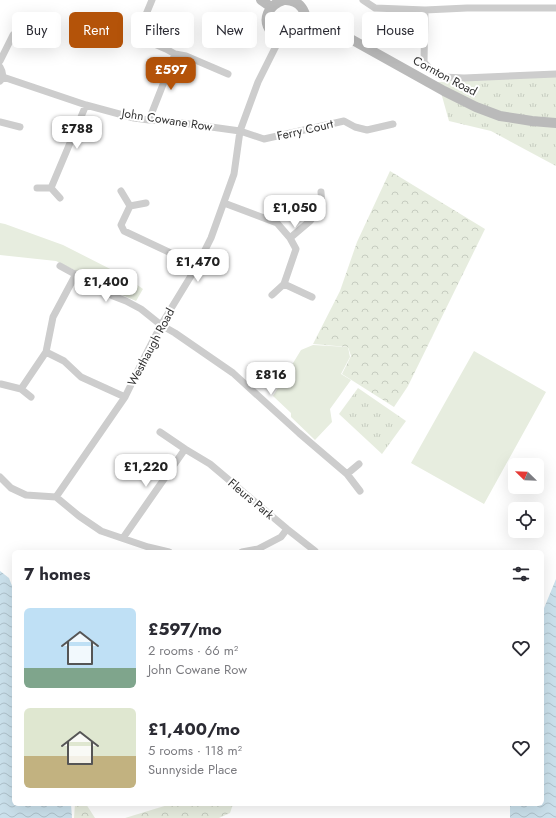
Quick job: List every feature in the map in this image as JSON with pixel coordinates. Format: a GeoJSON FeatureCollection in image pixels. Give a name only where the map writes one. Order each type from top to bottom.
{"type":"FeatureCollection","features":[{"type":"Feature","properties":{"kind":"main road"},"geometry":{"type":"LineString","coordinates":[[261,0],[271,7]]}},
{"type":"Feature","properties":{"kind":"main road"},"geometry":{"type":"LineString","coordinates":[[269,12],[271,7],[278,2],[290,0],[302,7],[305,12]]}},
{"type":"Feature","properties":{"kind":"main road","name":"Cornton Road"},"geometry":{"type":"LineString","coordinates":[[354,40],[444,91],[476,107],[500,116],[556,124]]}},
{"type":"Feature","properties":{"kind":"street"},"geometry":{"type":"LineString","coordinates":[[152,0],[142,24],[140,35],[143,39],[175,54],[186,56],[228,74]]}},
{"type":"Feature","properties":{"kind":"street"},"geometry":{"type":"LineString","coordinates":[[363,0],[375,8],[425,10],[467,8],[556,8]]}},
{"type":"Feature","properties":{"kind":"street"},"geometry":{"type":"LineString","coordinates":[[425,10],[424,62],[433,72],[442,77],[464,78],[556,74]]}},
{"type":"Feature","properties":{"kind":"street"},"geometry":{"type":"LineString","coordinates":[[0,61],[12,37]]}},
{"type":"Feature","properties":{"kind":"street","name":"Westhaugh Road"},"geometry":{"type":"LineString","coordinates":[[56,497],[125,397],[161,325],[198,266],[212,238],[234,174],[240,131],[258,82],[275,48]]}},
{"type":"Feature","properties":{"kind":"street"},"geometry":{"type":"LineString","coordinates":[[149,120],[175,54]]}},
{"type":"Feature","properties":{"kind":"street"},"geometry":{"type":"LineString","coordinates":[[0,67],[2,70],[1,79]]}},
{"type":"Feature","properties":{"kind":"street","name":"John Cowane Row"},"geometry":{"type":"LineString","coordinates":[[1,79],[134,118],[240,131]]}},
{"type":"Feature","properties":{"kind":"street"},"geometry":{"type":"LineString","coordinates":[[51,188],[86,105]]}},
{"type":"Feature","properties":{"kind":"street","name":"Ferry Court"},"geometry":{"type":"LineString","coordinates":[[240,131],[264,139],[344,121],[355,127],[367,130],[393,124]]}},
{"type":"Feature","properties":{"kind":"street"},"geometry":{"type":"LineString","coordinates":[[0,122],[20,127]]}},
{"type":"Feature","properties":{"kind":"street"},"geometry":{"type":"LineString","coordinates":[[37,188],[51,188],[60,198]]}},
{"type":"Feature","properties":{"kind":"street"},"geometry":{"type":"LineString","coordinates":[[121,191],[130,206]]}},
{"type":"Feature","properties":{"kind":"street"},"geometry":{"type":"LineString","coordinates":[[290,238],[310,221],[322,206],[321,192]]}},
{"type":"Feature","properties":{"kind":"street"},"geometry":{"type":"LineString","coordinates":[[130,206],[146,203]]}},
{"type":"Feature","properties":{"kind":"street"},"geometry":{"type":"LineString","coordinates":[[224,203],[277,223],[290,238],[296,249],[284,284],[272,295]]}},
{"type":"Feature","properties":{"kind":"street"},"geometry":{"type":"LineString","coordinates":[[130,206],[121,225],[124,231],[198,266]]}},
{"type":"Feature","properties":{"kind":"street"},"geometry":{"type":"LineString","coordinates":[[60,266],[113,296],[136,305],[161,325],[233,373],[299,434],[347,474],[360,491]]}},
{"type":"Feature","properties":{"kind":"street"},"geometry":{"type":"LineString","coordinates":[[20,389],[46,352],[53,318],[76,274]]}},
{"type":"Feature","properties":{"kind":"street"},"geometry":{"type":"LineString","coordinates":[[284,284],[312,297]]}},
{"type":"Feature","properties":{"kind":"street"},"geometry":{"type":"LineString","coordinates":[[46,352],[64,361],[81,377],[125,397]]}},
{"type":"Feature","properties":{"kind":"street"},"geometry":{"type":"LineString","coordinates":[[1,384],[20,389],[31,397]]}},
{"type":"Feature","properties":{"kind":"street","name":"Fleurs Park"},"geometry":{"type":"LineString","coordinates":[[160,432],[210,464],[287,529],[315,550]]}},
{"type":"Feature","properties":{"kind":"street"},"geometry":{"type":"LineString","coordinates":[[123,538],[185,449]]}},
{"type":"Feature","properties":{"kind":"street"},"geometry":{"type":"LineString","coordinates":[[347,474],[359,464]]}},
{"type":"Feature","properties":{"kind":"street"},"geometry":{"type":"LineString","coordinates":[[0,477],[11,488],[26,495],[56,497],[79,516],[101,531],[161,550]]}},
{"type":"Feature","properties":{"kind":"street"},"geometry":{"type":"LineString","coordinates":[[258,550],[280,537],[287,529]]}},
{"type":"Feature","properties":{"kind":"green space"},"geometry":{"type":"Polygon","coordinates":[[[556,76],[556,166],[491,131],[449,121],[438,82],[556,76]]]}},
{"type":"Feature","properties":{"kind":"green space"},"geometry":{"type":"Polygon","coordinates":[[[390,171],[485,229],[408,386],[394,407],[342,374],[351,356],[348,347],[313,344],[340,291],[357,242],[390,171]]]}},
{"type":"Feature","properties":{"kind":"green space"},"geometry":{"type":"Polygon","coordinates":[[[0,223],[63,245],[126,277],[143,289],[136,301],[122,295],[108,285],[56,261],[0,255],[0,223]]]}},
{"type":"Feature","properties":{"kind":"green space"},"geometry":{"type":"Polygon","coordinates":[[[313,345],[348,347],[350,357],[341,374],[351,380],[330,409],[332,422],[315,440],[291,417],[291,413],[273,396],[301,350],[313,345]]]}},
{"type":"Feature","properties":{"kind":"green space"},"geometry":{"type":"Polygon","coordinates":[[[474,351],[546,392],[509,458],[508,458],[508,461],[484,504],[411,463],[474,351]]]}},
{"type":"Feature","properties":{"kind":"green space"},"geometry":{"type":"Polygon","coordinates":[[[358,388],[406,421],[382,454],[339,414],[358,388]]]}},
{"type":"Feature","properties":{"kind":"green space"},"geometry":{"type":"Polygon","coordinates":[[[75,806],[87,806],[95,818],[74,818],[75,806]]]}},
{"type":"Feature","properties":{"kind":"green space"},"geometry":{"type":"Polygon","coordinates":[[[164,806],[232,806],[230,813],[219,818],[125,818],[164,806]]]}},
{"type":"Feature","properties":{"kind":"water"},"geometry":{"type":"Polygon","coordinates":[[[0,571],[9,578],[12,586],[12,806],[71,806],[72,818],[0,818],[0,571]]]}},
{"type":"Feature","properties":{"kind":"water"},"geometry":{"type":"Polygon","coordinates":[[[556,579],[556,818],[510,818],[510,806],[544,806],[544,608],[556,579]]]}}]}
